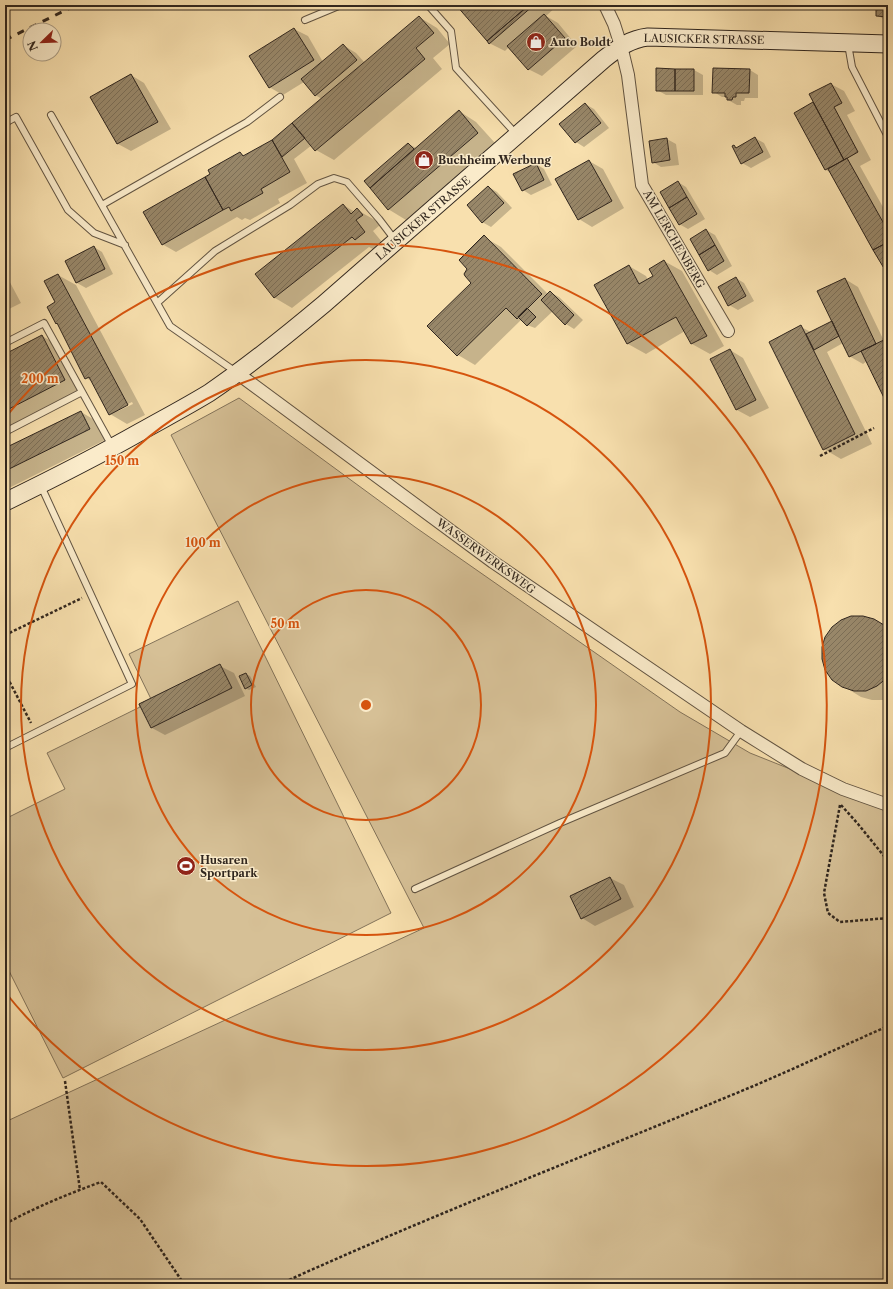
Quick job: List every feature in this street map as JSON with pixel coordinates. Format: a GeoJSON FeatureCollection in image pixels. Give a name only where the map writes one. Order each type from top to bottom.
{"type":"FeatureCollection","features":[{"type":"Feature","properties":{"kind":"main road","name":"LAUSICKER STRASSE"},"geometry":{"type":"LineString","coordinates":[[5,502],[177,412],[237,373],[279,342],[604,59],[621,46],[634,39],[648,36],[888,44]]}},
{"type":"Feature","properties":{"kind":"street","name":"AM LERCHENBERG"},"geometry":{"type":"LineString","coordinates":[[605,5],[614,24],[628,75],[642,185],[728,331]]}},
{"type":"Feature","properties":{"kind":"street","name":"WASSERWERKSWEG"},"geometry":{"type":"LineString","coordinates":[[237,373],[492,562],[741,731],[802,769],[843,789],[888,805]]}},
{"type":"Feature","properties":{"kind":"lane"},"geometry":{"type":"LineString","coordinates":[[306,20],[341,5]]}},
{"type":"Feature","properties":{"kind":"lane"},"geometry":{"type":"LineString","coordinates":[[428,5],[451,30],[456,68],[517,136]]}},
{"type":"Feature","properties":{"kind":"lane"},"geometry":{"type":"LineString","coordinates":[[848,43],[852,67],[888,137]]}},
{"type":"Feature","properties":{"kind":"lane"},"geometry":{"type":"LineString","coordinates":[[102,205],[247,122],[280,97]]}},
{"type":"Feature","properties":{"kind":"lane"},"geometry":{"type":"LineString","coordinates":[[51,115],[170,326],[237,373]]}},
{"type":"Feature","properties":{"kind":"lane"},"geometry":{"type":"LineString","coordinates":[[5,123],[16,117],[68,210],[94,233],[125,245]]}},
{"type":"Feature","properties":{"kind":"lane"},"geometry":{"type":"LineString","coordinates":[[157,303],[215,251],[290,205],[318,184],[334,178],[347,182],[396,241]]}},
{"type":"Feature","properties":{"kind":"lane"},"geometry":{"type":"LineString","coordinates":[[5,343],[44,323],[112,447]]}},
{"type":"Feature","properties":{"kind":"lane"},"geometry":{"type":"LineString","coordinates":[[5,432],[82,392]]}},
{"type":"Feature","properties":{"kind":"lane"},"geometry":{"type":"LineString","coordinates":[[5,748],[132,684],[40,485]]}},
{"type":"Feature","properties":{"kind":"lane"},"geometry":{"type":"LineString","coordinates":[[414,889],[560,823],[725,753],[741,731]]}},
{"type":"Feature","properties":{"kind":"path"},"geometry":{"type":"LineString","coordinates":[[820,456],[874,428]]}},
{"type":"Feature","properties":{"kind":"path"},"geometry":{"type":"LineString","coordinates":[[5,635],[90,594]]}},
{"type":"Feature","properties":{"kind":"path"},"geometry":{"type":"LineString","coordinates":[[5,673],[36,732]]}},
{"type":"Feature","properties":{"kind":"path"},"geometry":{"type":"LineString","coordinates":[[843,789],[824,893],[828,913],[840,922],[888,918]]}},
{"type":"Feature","properties":{"kind":"path"},"geometry":{"type":"LineString","coordinates":[[840,805],[888,860]]}},
{"type":"Feature","properties":{"kind":"path"},"geometry":{"type":"LineString","coordinates":[[280,1284],[339,1257],[479,1198],[728,1097],[888,1026]]}},
{"type":"Feature","properties":{"kind":"path"},"geometry":{"type":"LineString","coordinates":[[65,1081],[80,1190]]}},
{"type":"Feature","properties":{"kind":"path"},"geometry":{"type":"LineString","coordinates":[[5,1224],[38,1208],[101,1182],[140,1220],[184,1284]]}},
{"type":"Feature","properties":{"kind":"shaded area"},"geometry":{"type":"Polygon","coordinates":[[[239,398],[415,527],[680,712],[750,753],[888,808],[888,1284],[5,1284],[5,1122],[424,928],[171,435],[239,398]]]}},
{"type":"Feature","properties":{"kind":"shaded area","name":"Husaren Sportpark"},"geometry":{"type":"Polygon","coordinates":[[[238,601],[391,913],[63,1078],[5,963],[5,819],[65,789],[47,753],[140,707],[139,704],[151,699],[129,654],[238,601]]]}},
{"type":"Feature","properties":{"kind":"building"},"geometry":{"type":"Polygon","coordinates":[[[456,5],[529,5],[487,41],[456,5]]]}},
{"type":"Feature","properties":{"kind":"building"},"geometry":{"type":"Polygon","coordinates":[[[529,5],[534,5],[489,44],[487,41],[529,5]]]}},
{"type":"Feature","properties":{"kind":"building"},"geometry":{"type":"Polygon","coordinates":[[[876,5],[888,5],[888,17],[876,16],[876,5]]]}},
{"type":"Feature","properties":{"kind":"building","name":"Auto Boldt"},"geometry":{"type":"Polygon","coordinates":[[[544,14],[565,38],[528,70],[507,46],[544,14]]]}},
{"type":"Feature","properties":{"kind":"building"},"geometry":{"type":"Polygon","coordinates":[[[419,16],[434,33],[416,48],[425,59],[315,151],[292,123],[419,16]]]}},
{"type":"Feature","properties":{"kind":"building"},"geometry":{"type":"Polygon","coordinates":[[[294,28],[314,60],[269,88],[249,56],[294,28]]]}},
{"type":"Feature","properties":{"kind":"building"},"geometry":{"type":"Polygon","coordinates":[[[343,44],[357,60],[315,96],[301,79],[343,44]]]}},
{"type":"Feature","properties":{"kind":"building"},"geometry":{"type":"Polygon","coordinates":[[[656,68],[675,69],[675,91],[656,91],[656,68]]]}},
{"type":"Feature","properties":{"kind":"building"},"geometry":{"type":"Polygon","coordinates":[[[713,68],[750,69],[749,93],[736,93],[736,97],[733,97],[732,100],[727,100],[725,93],[712,93],[713,68]]]}},
{"type":"Feature","properties":{"kind":"building"},"geometry":{"type":"Polygon","coordinates":[[[675,69],[694,69],[694,91],[675,91],[675,69]]]}},
{"type":"Feature","properties":{"kind":"building"},"geometry":{"type":"Polygon","coordinates":[[[131,74],[158,122],[117,144],[90,97],[131,74]]]}},
{"type":"Feature","properties":{"kind":"building"},"geometry":{"type":"Polygon","coordinates":[[[831,83],[842,103],[834,107],[858,152],[844,160],[809,94],[831,83]]]}},
{"type":"Feature","properties":{"kind":"building"},"geometry":{"type":"Polygon","coordinates":[[[813,102],[844,160],[825,170],[794,113],[813,102]]]}},
{"type":"Feature","properties":{"kind":"building"},"geometry":{"type":"Polygon","coordinates":[[[585,103],[601,123],[575,143],[559,124],[585,103]]]}},
{"type":"Feature","properties":{"kind":"building","name":"Buchheim Werbung"},"geometry":{"type":"Polygon","coordinates":[[[459,110],[478,133],[388,210],[370,188],[459,110]]]}},
{"type":"Feature","properties":{"kind":"building"},"geometry":{"type":"Polygon","coordinates":[[[292,123],[305,138],[282,157],[272,140],[292,123]]]}},
{"type":"Feature","properties":{"kind":"building"},"geometry":{"type":"Polygon","coordinates":[[[755,137],[763,152],[741,164],[732,146],[734,145],[736,148],[755,137]]]}},
{"type":"Feature","properties":{"kind":"building"},"geometry":{"type":"Polygon","coordinates":[[[667,138],[670,160],[652,163],[649,141],[667,138]]]}},
{"type":"Feature","properties":{"kind":"building"},"geometry":{"type":"Polygon","coordinates":[[[272,140],[290,172],[261,189],[263,193],[231,211],[229,207],[223,210],[205,177],[210,174],[208,170],[240,152],[243,156],[272,140]]]}},
{"type":"Feature","properties":{"kind":"building"},"geometry":{"type":"Polygon","coordinates":[[[408,143],[414,149],[370,188],[364,181],[408,143]]]}},
{"type":"Feature","properties":{"kind":"building"},"geometry":{"type":"Polygon","coordinates":[[[847,158],[888,231],[888,242],[873,250],[828,169],[847,158]]]}},
{"type":"Feature","properties":{"kind":"building"},"geometry":{"type":"Polygon","coordinates":[[[589,160],[612,201],[578,220],[555,179],[589,160]]]}},
{"type":"Feature","properties":{"kind":"building"},"geometry":{"type":"Polygon","coordinates":[[[536,163],[544,180],[522,191],[513,174],[536,163]]]}},
{"type":"Feature","properties":{"kind":"building"},"geometry":{"type":"Polygon","coordinates":[[[205,177],[223,210],[162,245],[143,212],[205,177]]]}},
{"type":"Feature","properties":{"kind":"building"},"geometry":{"type":"Polygon","coordinates":[[[678,181],[687,197],[669,208],[660,192],[678,181]]]}},
{"type":"Feature","properties":{"kind":"building"},"geometry":{"type":"Polygon","coordinates":[[[488,186],[504,203],[482,223],[467,205],[488,186]]]}},
{"type":"Feature","properties":{"kind":"building"},"geometry":{"type":"Polygon","coordinates":[[[687,197],[697,214],[679,225],[669,208],[687,197]]]}},
{"type":"Feature","properties":{"kind":"building"},"geometry":{"type":"Polygon","coordinates":[[[343,204],[351,214],[357,208],[363,215],[356,220],[365,232],[355,240],[352,237],[274,298],[255,274],[343,204]]]}},
{"type":"Feature","properties":{"kind":"building"},"geometry":{"type":"Polygon","coordinates":[[[706,229],[715,245],[699,255],[690,239],[706,229]]]}},
{"type":"Feature","properties":{"kind":"building"},"geometry":{"type":"Polygon","coordinates":[[[484,235],[542,294],[517,319],[506,308],[457,356],[427,326],[471,283],[464,274],[467,269],[459,260],[484,235]]]}},
{"type":"Feature","properties":{"kind":"building"},"geometry":{"type":"Polygon","coordinates":[[[888,242],[888,275],[873,250],[888,242]]]}},
{"type":"Feature","properties":{"kind":"building"},"geometry":{"type":"Polygon","coordinates":[[[715,245],[724,261],[708,271],[699,255],[715,245]]]}},
{"type":"Feature","properties":{"kind":"building"},"geometry":{"type":"Polygon","coordinates":[[[94,246],[105,269],[76,283],[65,261],[94,246]]]}},
{"type":"Feature","properties":{"kind":"building"},"geometry":{"type":"Polygon","coordinates":[[[664,260],[707,336],[691,344],[676,317],[627,344],[594,285],[629,265],[639,284],[653,276],[649,269],[664,260]]]}},
{"type":"Feature","properties":{"kind":"building"},"geometry":{"type":"Polygon","coordinates":[[[58,274],[128,405],[109,415],[89,377],[85,379],[57,323],[56,324],[47,307],[55,302],[44,281],[58,274]]]}},
{"type":"Feature","properties":{"kind":"building"},"geometry":{"type":"Polygon","coordinates":[[[736,277],[746,296],[728,306],[718,287],[736,277]]]}},
{"type":"Feature","properties":{"kind":"building"},"geometry":{"type":"Polygon","coordinates":[[[845,278],[876,344],[849,357],[817,291],[845,278]]]}},
{"type":"Feature","properties":{"kind":"building"},"geometry":{"type":"Polygon","coordinates":[[[550,291],[574,315],[565,325],[541,300],[550,291]]]}},
{"type":"Feature","properties":{"kind":"building"},"geometry":{"type":"Polygon","coordinates":[[[527,308],[536,317],[527,326],[518,317],[527,308]]]}},
{"type":"Feature","properties":{"kind":"building"},"geometry":{"type":"Polygon","coordinates":[[[832,321],[839,336],[814,350],[806,334],[832,321]]]}},
{"type":"Feature","properties":{"kind":"building"},"geometry":{"type":"Polygon","coordinates":[[[801,325],[855,434],[823,450],[769,342],[801,325]]]}},
{"type":"Feature","properties":{"kind":"building"},"geometry":{"type":"Polygon","coordinates":[[[42,335],[65,380],[5,411],[5,354],[42,335]]]}},
{"type":"Feature","properties":{"kind":"building"},"geometry":{"type":"Polygon","coordinates":[[[888,338],[888,406],[861,351],[888,338]]]}},
{"type":"Feature","properties":{"kind":"building"},"geometry":{"type":"Polygon","coordinates":[[[730,349],[756,400],[736,410],[710,359],[730,349]]]}},
{"type":"Feature","properties":{"kind":"building"},"geometry":{"type":"Polygon","coordinates":[[[81,411],[90,429],[5,471],[5,448],[81,411]]]}},
{"type":"Feature","properties":{"kind":"building"},"geometry":{"type":"Polygon","coordinates":[[[851,616],[863,616],[874,619],[884,625],[888,630],[888,677],[877,686],[866,691],[854,691],[842,687],[832,680],[825,670],[822,659],[822,647],[825,637],[832,627],[841,620],[851,616]]]}},
{"type":"Feature","properties":{"kind":"building"},"geometry":{"type":"Polygon","coordinates":[[[220,664],[232,688],[151,728],[139,704],[220,664]]]}},
{"type":"Feature","properties":{"kind":"building"},"geometry":{"type":"Polygon","coordinates":[[[246,673],[252,685],[245,689],[239,676],[246,673]]]}},
{"type":"Feature","properties":{"kind":"building"},"geometry":{"type":"Polygon","coordinates":[[[610,877],[621,899],[581,919],[570,896],[610,877]]]}},
{"type":"Feature","properties":{"kind":"railway"},"geometry":{"type":"LineString","coordinates":[[5,40],[76,5]]}},
{"type":"Feature","properties":{"kind":"place","name":"Auto Boldt"},"geometry":{"type":"Point","coordinates":[536,42]}},
{"type":"Feature","properties":{"kind":"place","name":"Buchheim Werbung"},"geometry":{"type":"Point","coordinates":[424,160]}},
{"type":"Feature","properties":{"kind":"place","name":"Husaren Sportpark"},"geometry":{"type":"Point","coordinates":[186,866]}}]}
